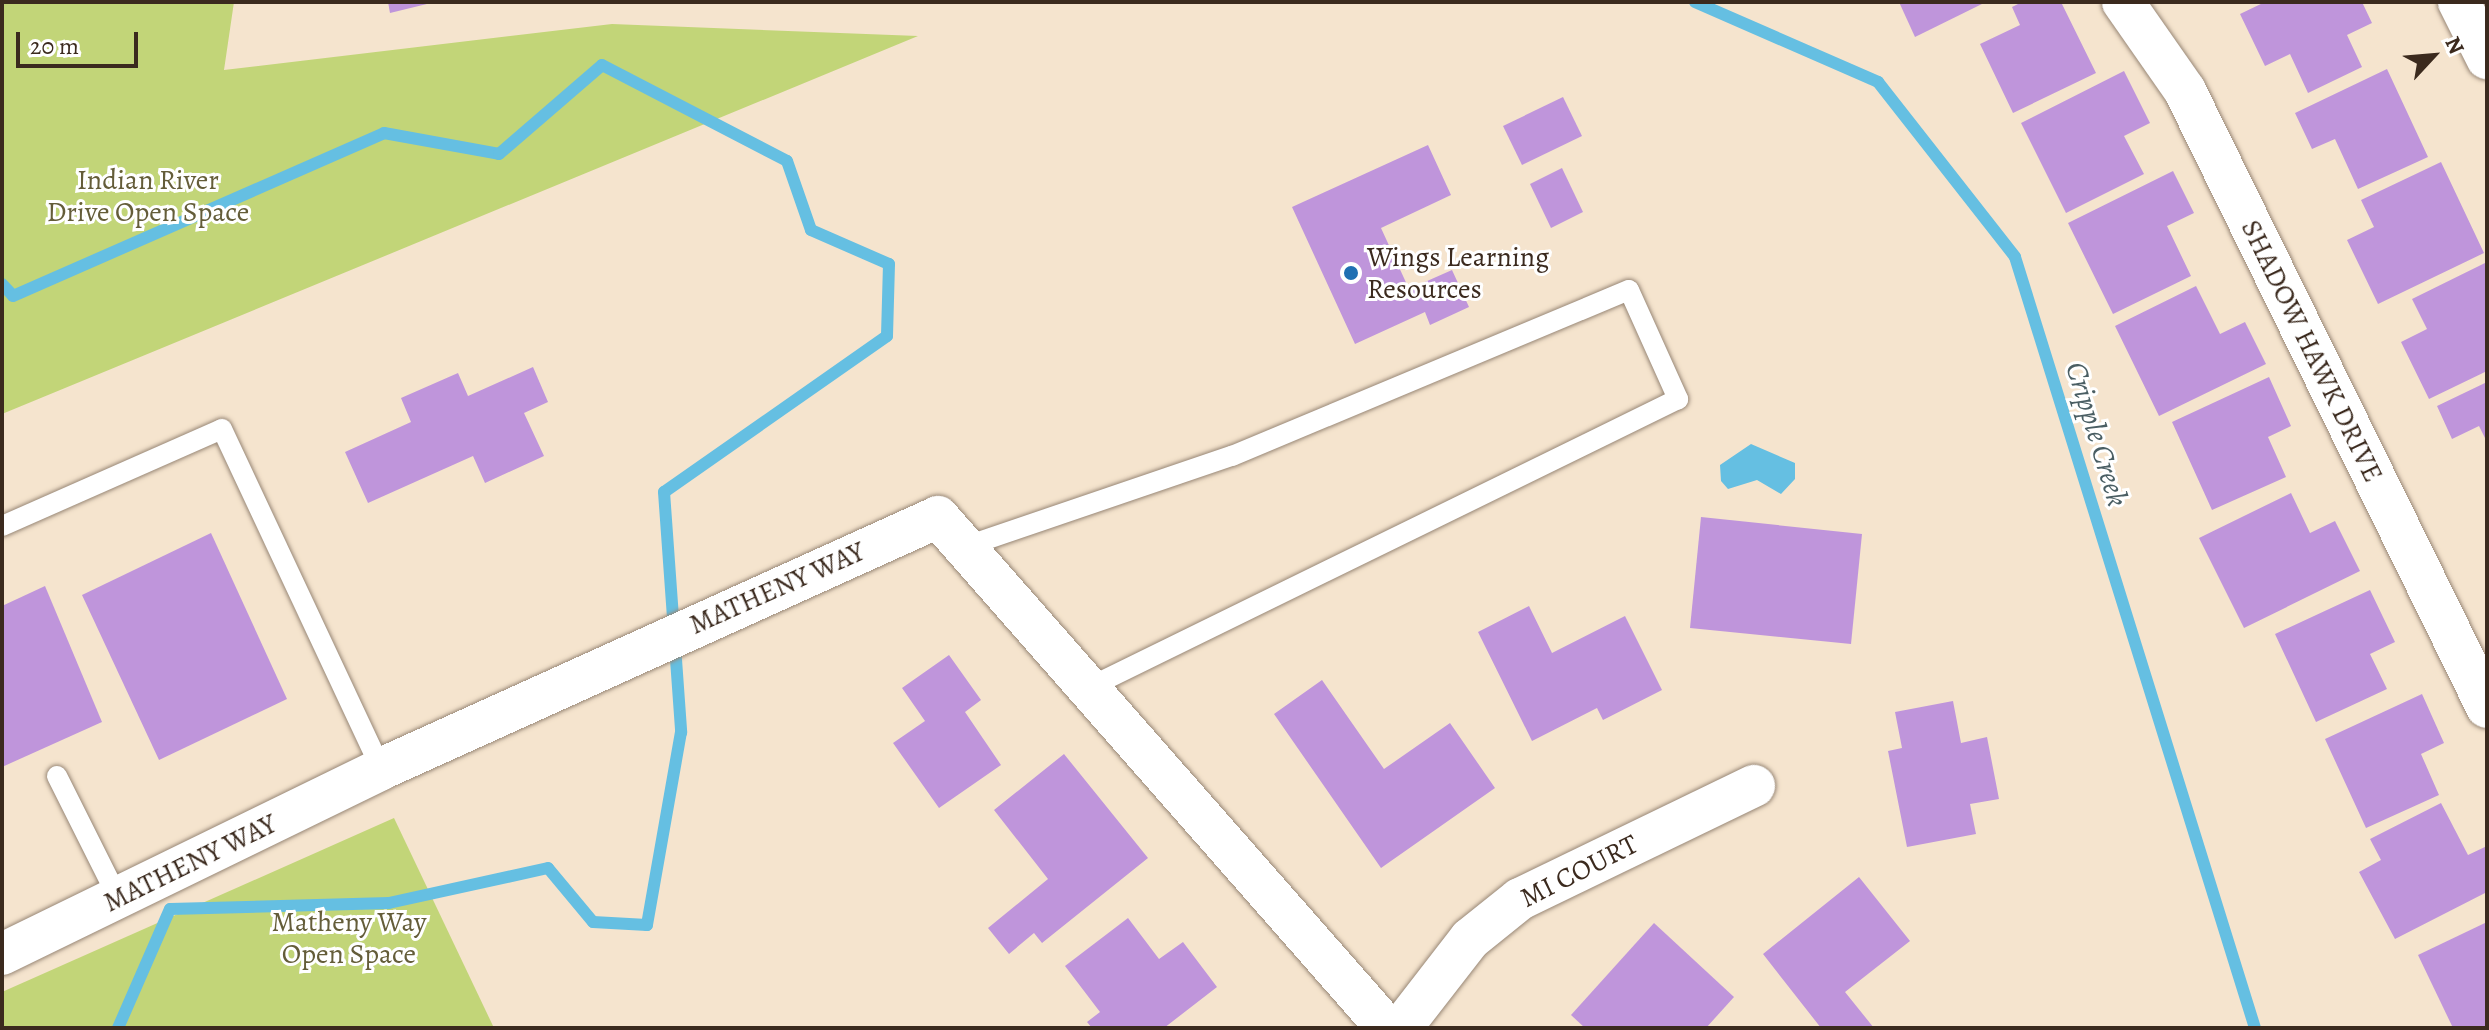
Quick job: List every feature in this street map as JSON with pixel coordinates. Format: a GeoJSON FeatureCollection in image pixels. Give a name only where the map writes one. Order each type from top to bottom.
{"type":"FeatureCollection","features":[{"type":"Feature","properties":{"kind":"street","name":"SHADOW HAWK DRIVE"},"geometry":{"type":"LineString","coordinates":[[2123,2],[2185,91],[2487,707]]}},
{"type":"Feature","properties":{"kind":"street"},"geometry":{"type":"LineString","coordinates":[[2463,3],[2487,58]]}},
{"type":"Feature","properties":{"kind":"street","name":"MATHENY WAY"},"geometry":{"type":"LineString","coordinates":[[2,954],[381,769],[703,620],[938,517],[1387,1028]]}},
{"type":"Feature","properties":{"kind":"street","name":"MI COURT"},"geometry":{"type":"LineString","coordinates":[[1401,1028],[1470,939],[1520,899],[1754,786]]}},
{"type":"Feature","properties":{"kind":"lane"},"geometry":{"type":"LineString","coordinates":[[964,547],[1246,451],[1629,290],[1678,399],[1088,688]]}},
{"type":"Feature","properties":{"kind":"lane"},"geometry":{"type":"LineString","coordinates":[[2,526],[222,429],[381,769]]}},
{"type":"Feature","properties":{"kind":"lane"},"geometry":{"type":"LineString","coordinates":[[57,776],[118,898]]}},
{"type":"Feature","properties":{"kind":"green space","name":"Indian River Drive Open Space"},"geometry":{"type":"Polygon","coordinates":[[[2,2],[234,2],[224,70],[612,24],[918,36],[2,414],[2,2]]]}},
{"type":"Feature","properties":{"kind":"green space","name":"Matheny Way Open Space"},"geometry":{"type":"Polygon","coordinates":[[[394,818],[494,1028],[2,1028],[2,992],[394,818]]]}},
{"type":"Feature","properties":{"kind":"water"},"geometry":{"type":"Polygon","coordinates":[[[1751,444],[1795,463],[1795,479],[1781,494],[1757,480],[1728,489],[1721,481],[1720,465],[1751,444]]]}},
{"type":"Feature","properties":{"kind":"building"},"geometry":{"type":"Polygon","coordinates":[[[388,2],[430,2],[431,3],[390,13],[388,2]]]}},
{"type":"Feature","properties":{"kind":"building"},"geometry":{"type":"Polygon","coordinates":[[[1899,2],[1986,2],[1915,37],[1899,2]]]}},
{"type":"Feature","properties":{"kind":"building"},"geometry":{"type":"Polygon","coordinates":[[[2022,2],[2061,2],[2096,73],[2013,113],[1980,44],[2020,25],[2012,7],[2022,2]]]}},
{"type":"Feature","properties":{"kind":"building"},"geometry":{"type":"Polygon","coordinates":[[[2265,2],[2362,2],[2372,23],[2347,35],[2362,67],[2308,93],[2290,54],[2265,66],[2240,14],[2265,2]]]}},
{"type":"Feature","properties":{"kind":"building"},"geometry":{"type":"Polygon","coordinates":[[[2387,69],[2428,157],[2358,189],[2335,139],[2312,149],[2295,113],[2387,69]]]}},
{"type":"Feature","properties":{"kind":"building"},"geometry":{"type":"Polygon","coordinates":[[[2124,71],[2150,123],[2124,136],[2144,174],[2066,213],[2021,123],[2124,71]]]}},
{"type":"Feature","properties":{"kind":"building"},"geometry":{"type":"Polygon","coordinates":[[[1563,97],[1582,136],[1522,165],[1503,126],[1563,97]]]}},
{"type":"Feature","properties":{"kind":"building"},"geometry":{"type":"Polygon","coordinates":[[[1428,145],[1451,195],[1381,228],[1409,289],[1452,270],[1469,307],[1430,325],[1425,312],[1355,344],[1292,207],[1428,145]]]}},
{"type":"Feature","properties":{"kind":"building"},"geometry":{"type":"Polygon","coordinates":[[[2441,162],[2484,253],[2378,304],[2347,240],[2374,227],[2361,200],[2441,162]]]}},
{"type":"Feature","properties":{"kind":"building"},"geometry":{"type":"Polygon","coordinates":[[[1562,168],[1583,212],[1551,228],[1530,184],[1562,168]]]}},
{"type":"Feature","properties":{"kind":"building"},"geometry":{"type":"Polygon","coordinates":[[[2173,171],[2194,213],[2167,226],[2191,276],[2113,314],[2068,223],[2173,171]]]}},
{"type":"Feature","properties":{"kind":"building"},"geometry":{"type":"Polygon","coordinates":[[[2485,263],[2487,371],[2429,399],[2401,342],[2427,329],[2412,299],[2485,263]]]}},
{"type":"Feature","properties":{"kind":"building"},"geometry":{"type":"Polygon","coordinates":[[[2196,286],[2220,334],[2245,322],[2266,364],[2159,416],[2115,326],[2196,286]]]}},
{"type":"Feature","properties":{"kind":"building"},"geometry":{"type":"Polygon","coordinates":[[[533,367],[548,402],[524,413],[544,456],[485,483],[473,456],[368,503],[345,452],[411,422],[401,398],[458,373],[468,396],[533,367]]]}},
{"type":"Feature","properties":{"kind":"building"},"geometry":{"type":"Polygon","coordinates":[[[2269,377],[2291,426],[2268,437],[2286,477],[2212,510],[2172,422],[2269,377]]]}},
{"type":"Feature","properties":{"kind":"building"},"geometry":{"type":"Polygon","coordinates":[[[2487,382],[2487,442],[2479,426],[2452,439],[2437,406],[2487,382]]]}},
{"type":"Feature","properties":{"kind":"building"},"geometry":{"type":"Polygon","coordinates":[[[2291,493],[2310,533],[2335,521],[2360,571],[2244,628],[2199,538],[2291,493]]]}},
{"type":"Feature","properties":{"kind":"building"},"geometry":{"type":"Polygon","coordinates":[[[1701,517],[1862,534],[1851,644],[1690,628],[1701,517]]]}},
{"type":"Feature","properties":{"kind":"building"},"geometry":{"type":"Polygon","coordinates":[[[211,533],[287,699],[159,760],[82,595],[211,533]]]}},
{"type":"Feature","properties":{"kind":"building"},"geometry":{"type":"Polygon","coordinates":[[[45,586],[102,722],[2,767],[2,606],[45,586]]]}},
{"type":"Feature","properties":{"kind":"building"},"geometry":{"type":"Polygon","coordinates":[[[2370,590],[2395,642],[2370,654],[2387,689],[2316,722],[2275,634],[2370,590]]]}},
{"type":"Feature","properties":{"kind":"building"},"geometry":{"type":"Polygon","coordinates":[[[1529,606],[1552,653],[1625,616],[1662,690],[1603,720],[1597,708],[1532,741],[1478,632],[1529,606]]]}},
{"type":"Feature","properties":{"kind":"building"},"geometry":{"type":"Polygon","coordinates":[[[949,655],[981,700],[965,712],[1001,765],[939,808],[893,743],[925,721],[902,688],[949,655]]]}},
{"type":"Feature","properties":{"kind":"building"},"geometry":{"type":"Polygon","coordinates":[[[1322,680],[1384,769],[1450,723],[1495,788],[1381,868],[1274,714],[1322,680]]]}},
{"type":"Feature","properties":{"kind":"building"},"geometry":{"type":"Polygon","coordinates":[[[2422,694],[2444,743],[2421,754],[2439,795],[2366,828],[2325,739],[2422,694]]]}},
{"type":"Feature","properties":{"kind":"building"},"geometry":{"type":"Polygon","coordinates":[[[1953,701],[1961,743],[1987,737],[1999,799],[1970,804],[1976,834],[1907,847],[1888,751],[1902,748],[1895,712],[1953,701]]]}},
{"type":"Feature","properties":{"kind":"building"},"geometry":{"type":"Polygon","coordinates":[[[1064,754],[1148,858],[1042,943],[1034,933],[1009,954],[988,928],[1048,879],[994,810],[1064,754]]]}},
{"type":"Feature","properties":{"kind":"building"},"geometry":{"type":"Polygon","coordinates":[[[2441,803],[2468,855],[2487,846],[2487,892],[2395,939],[2359,872],[2381,860],[2370,839],[2441,803]]]}},
{"type":"Feature","properties":{"kind":"building"},"geometry":{"type":"Polygon","coordinates":[[[1859,877],[1910,941],[1845,992],[1874,1028],[1821,1028],[1763,954],[1859,877]]]}},
{"type":"Feature","properties":{"kind":"building"},"geometry":{"type":"Polygon","coordinates":[[[1128,918],[1159,959],[1183,942],[1217,987],[1164,1028],[1092,1028],[1087,1022],[1100,1012],[1065,966],[1128,918]]]}},
{"type":"Feature","properties":{"kind":"building"},"geometry":{"type":"Polygon","coordinates":[[[2487,922],[2487,1028],[2453,1028],[2418,955],[2487,922]]]}},
{"type":"Feature","properties":{"kind":"building"},"geometry":{"type":"Polygon","coordinates":[[[1654,923],[1734,997],[1706,1028],[1585,1028],[1571,1015],[1654,923]]]}},
{"type":"Feature","properties":{"kind":"waterway","name":"Cripple Creek"},"geometry":{"type":"LineString","coordinates":[[1695,2],[1878,82],[2015,257],[2255,1028]]}},
{"type":"Feature","properties":{"kind":"waterway"},"geometry":{"type":"LineString","coordinates":[[2,284],[13,296],[384,133],[499,154],[602,65],[787,161],[811,230],[889,264],[887,336],[664,492],[681,732],[647,925],[593,922],[548,868],[389,903],[170,909],[118,1028]]}},
{"type":"Feature","properties":{"kind":"place","name":"Wings Learning Resources"},"geometry":{"type":"Point","coordinates":[1351,273]}}]}
